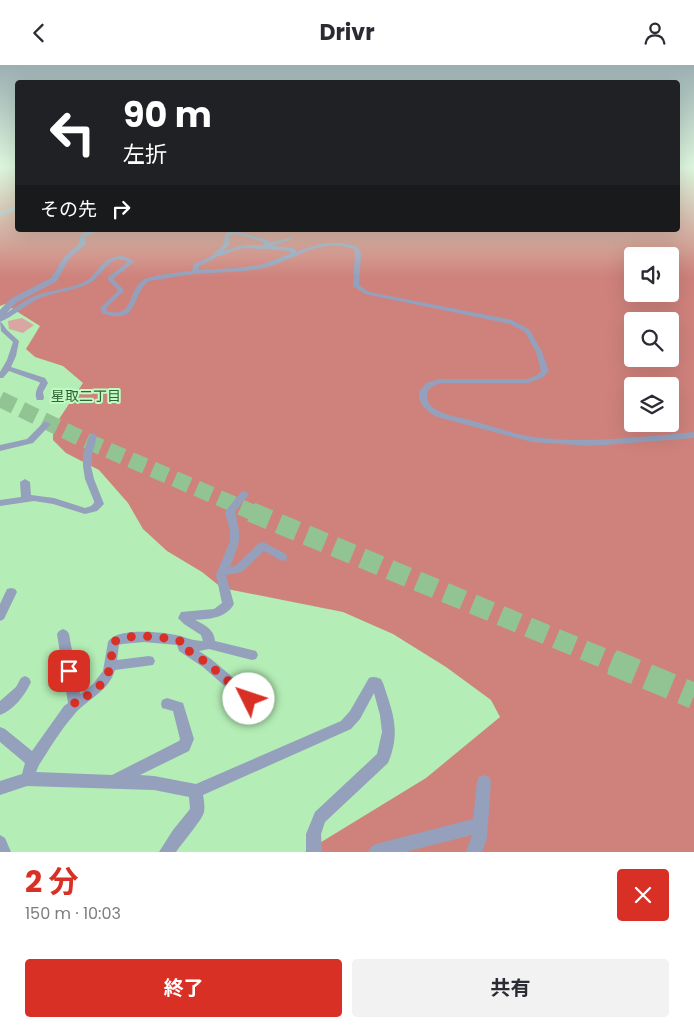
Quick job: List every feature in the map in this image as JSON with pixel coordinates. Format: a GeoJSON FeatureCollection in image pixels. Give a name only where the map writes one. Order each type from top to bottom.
{"type":"FeatureCollection","features":[{"type":"Feature","properties":{"kind":"street"},"geometry":{"type":"LineString","coordinates":[[0,214],[15,208]]}},
{"type":"Feature","properties":{"kind":"street"},"geometry":{"type":"LineString","coordinates":[[0,315],[14,301],[54,279],[66,258],[82,245],[83,235],[92,232]]}},
{"type":"Feature","properties":{"kind":"street"},"geometry":{"type":"LineString","coordinates":[[212,258],[227,244],[227,235],[235,232]]}},
{"type":"Feature","properties":{"kind":"street"},"geometry":{"type":"LineString","coordinates":[[240,232],[268,243],[264,247]]}},
{"type":"Feature","properties":{"kind":"street"},"geometry":{"type":"LineString","coordinates":[[264,247],[290,238]]}},
{"type":"Feature","properties":{"kind":"street"},"geometry":{"type":"LineString","coordinates":[[0,320],[38,297],[87,283],[97,275],[105,263],[112,259],[126,258],[132,262],[112,277],[111,280],[120,289],[120,292],[104,308],[104,312],[108,314],[119,315],[128,312],[137,291],[147,279],[196,272],[255,268],[324,244],[338,243],[356,248],[358,254],[356,286],[359,289],[377,295],[505,320],[528,331],[544,363],[543,374],[528,381],[451,380],[430,385],[423,392],[423,402],[428,408],[440,415],[532,439],[591,443],[694,435]]}},
{"type":"Feature","properties":{"kind":"street"},"geometry":{"type":"LineString","coordinates":[[196,272],[196,265],[231,249],[264,247],[293,250],[293,256]]}},
{"type":"Feature","properties":{"kind":"street"},"geometry":{"type":"LineString","coordinates":[[0,325],[4,336],[16,341],[8,368],[0,376]]}},
{"type":"Feature","properties":{"kind":"street"},"geometry":{"type":"LineString","coordinates":[[8,368],[42,380],[44,383],[39,392],[40,398]]}},
{"type":"Feature","properties":{"kind":"street"},"geometry":{"type":"LineString","coordinates":[[0,448],[30,441],[47,424]]}},
{"type":"Feature","properties":{"kind":"street"},"geometry":{"type":"LineString","coordinates":[[0,503],[26,498],[54,501],[85,511],[97,507],[99,504],[98,496],[92,486],[86,455],[93,436]]}},
{"type":"Feature","properties":{"kind":"street"},"geometry":{"type":"LineString","coordinates":[[25,482],[26,498]]}},
{"type":"Feature","properties":{"kind":"street"},"geometry":{"type":"LineString","coordinates":[[208,645],[209,637],[207,633],[184,618],[185,615],[208,614],[225,609],[228,603],[222,581],[222,572],[235,541],[235,531],[230,512],[244,494]]}},
{"type":"Feature","properties":{"kind":"street"},"geometry":{"type":"LineString","coordinates":[[222,572],[238,569],[263,546],[282,557]]}},
{"type":"Feature","properties":{"kind":"street"},"geometry":{"type":"LineString","coordinates":[[0,617],[11,593]]}},
{"type":"Feature","properties":{"kind":"street"},"geometry":{"type":"LineString","coordinates":[[63,633],[65,656],[73,686],[75,704]]}},
{"type":"Feature","properties":{"kind":"street"},"geometry":{"type":"LineString","coordinates":[[27,779],[33,761],[75,704],[97,688],[109,672],[114,642],[120,638],[158,637],[199,646],[208,645],[252,655]]}},
{"type":"Feature","properties":{"kind":"street"},"geometry":{"type":"LineString","coordinates":[[183,642],[183,647],[207,663],[249,699]]}},
{"type":"Feature","properties":{"kind":"street"},"geometry":{"type":"LineString","coordinates":[[109,666],[149,661]]}},
{"type":"Feature","properties":{"kind":"street"},"geometry":{"type":"LineString","coordinates":[[0,709],[20,691],[25,681]]}},
{"type":"Feature","properties":{"kind":"street"},"geometry":{"type":"LineString","coordinates":[[0,788],[27,779],[154,783],[196,791],[346,725],[356,715],[373,682],[377,683],[390,732],[383,758],[320,817],[312,839],[314,852]]}},
{"type":"Feature","properties":{"kind":"street"},"geometry":{"type":"LineString","coordinates":[[111,783],[184,745],[187,739],[178,707],[168,704]]}},
{"type":"Feature","properties":{"kind":"street"},"geometry":{"type":"LineString","coordinates":[[0,733],[33,761]]}},
{"type":"Feature","properties":{"kind":"street"},"geometry":{"type":"LineString","coordinates":[[474,852],[479,838],[484,782]]}},
{"type":"Feature","properties":{"kind":"street"},"geometry":{"type":"LineString","coordinates":[[167,852],[197,812],[196,791]]}},
{"type":"Feature","properties":{"kind":"street"},"geometry":{"type":"LineString","coordinates":[[376,852],[480,825]]}},
{"type":"Feature","properties":{"kind":"street"},"geometry":{"type":"LineString","coordinates":[[0,843],[3,852]]}},
{"type":"Feature","properties":{"kind":"shaded area"},"geometry":{"type":"Polygon","coordinates":[[[0,204],[15,204],[15,232],[680,232],[680,204],[694,204],[694,852],[305,852],[426,778],[500,717],[491,700],[446,667],[393,634],[343,612],[222,588],[202,572],[167,551],[143,529],[128,503],[99,470],[66,453],[53,440],[53,428],[83,383],[63,366],[35,357],[26,349],[40,326],[5,304],[0,306],[0,204]]]}},
{"type":"Feature","properties":{"kind":"shaded area"},"geometry":{"type":"Polygon","coordinates":[[[22,318],[34,325],[23,333],[9,329],[8,321],[22,318]]]}},
{"type":"Feature","properties":{"kind":"tunnel"},"geometry":{"type":"LineString","coordinates":[[0,399],[80,438],[254,513]]}},
{"type":"Feature","properties":{"kind":"tunnel"},"geometry":{"type":"LineString","coordinates":[[251,512],[615,663]]}},
{"type":"Feature","properties":{"kind":"tunnel"},"geometry":{"type":"LineString","coordinates":[[612,662],[694,696]]}},
{"type":"Feature","properties":{"kind":"district","name":"星取二丁目"},"geometry":{"type":"Point","coordinates":[86,396]}},
{"type":"Feature","properties":{"kind":"route"},"geometry":{"type":"LineString","coordinates":[[69,671],[75,704],[97,688],[109,672],[114,642],[120,638],[158,637],[176,639],[183,642],[183,647],[207,663],[249,699]]}}]}
